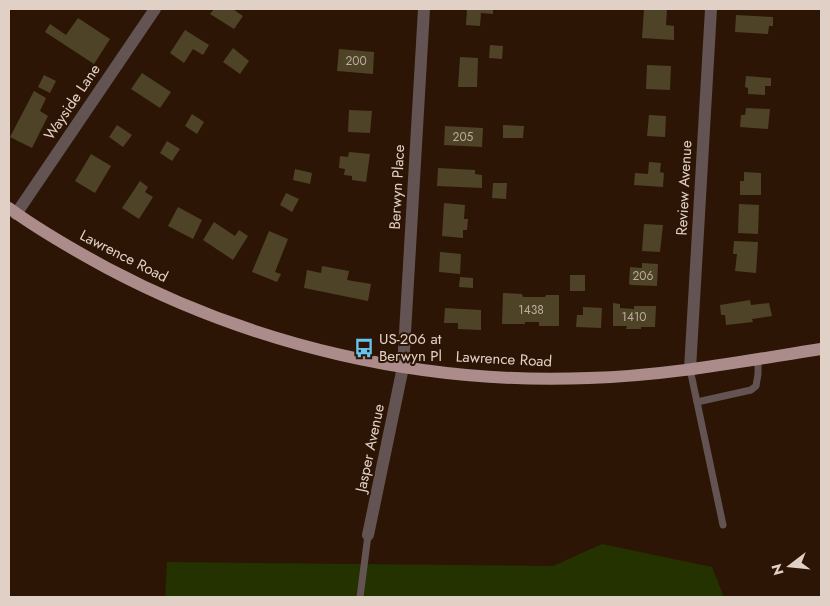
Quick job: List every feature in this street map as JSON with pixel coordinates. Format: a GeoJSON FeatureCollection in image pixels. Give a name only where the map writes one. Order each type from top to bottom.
{"type":"FeatureCollection","features":[{"type":"Feature","properties":{"kind":"main road","name":"Lawrence Road"},"geometry":{"type":"LineString","coordinates":[[13,211],[85,256],[135,282],[196,310],[243,327],[306,346],[403,367],[471,376],[521,378],[637,376],[821,349]]}},
{"type":"Feature","properties":{"kind":"street","name":"Wayside Lane"},"geometry":{"type":"LineString","coordinates":[[13,211],[156,9]]}},
{"type":"Feature","properties":{"kind":"street","name":"Berwyn Place"},"geometry":{"type":"LineString","coordinates":[[403,367],[424,9]]}},
{"type":"Feature","properties":{"kind":"street","name":"Review Avenue"},"geometry":{"type":"LineString","coordinates":[[690,369],[711,9]]}},
{"type":"Feature","properties":{"kind":"street","name":"Jasper Avenue"},"geometry":{"type":"LineString","coordinates":[[368,535],[403,367]]}},
{"type":"Feature","properties":{"kind":"lane"},"geometry":{"type":"LineString","coordinates":[[697,402],[751,390],[756,386],[758,359]]}},
{"type":"Feature","properties":{"kind":"lane"},"geometry":{"type":"LineString","coordinates":[[690,369],[722,525]]}},
{"type":"Feature","properties":{"kind":"lane"},"geometry":{"type":"LineString","coordinates":[[360,597],[368,535]]}},
{"type":"Feature","properties":{"kind":"green space"},"geometry":{"type":"Polygon","coordinates":[[[602,544],[712,567],[724,597],[165,597],[167,562],[553,566],[602,544]]]}},
{"type":"Feature","properties":{"kind":"building"},"geometry":{"type":"Polygon","coordinates":[[[214,9],[235,9],[243,16],[234,29],[210,14],[214,9]]]}},
{"type":"Feature","properties":{"kind":"building"},"geometry":{"type":"Polygon","coordinates":[[[467,9],[493,9],[493,14],[481,13],[480,26],[466,25],[467,9]]]}},
{"type":"Feature","properties":{"kind":"building"},"geometry":{"type":"Polygon","coordinates":[[[644,9],[667,9],[666,25],[674,26],[674,40],[642,38],[644,9]]]}},
{"type":"Feature","properties":{"kind":"building"},"geometry":{"type":"Polygon","coordinates":[[[736,15],[773,17],[773,26],[769,26],[768,34],[735,32],[736,15]]]}},
{"type":"Feature","properties":{"kind":"building"},"geometry":{"type":"Polygon","coordinates":[[[78,18],[110,39],[94,64],[45,32],[50,24],[66,35],[78,18]]]}},
{"type":"Feature","properties":{"kind":"building"},"geometry":{"type":"Polygon","coordinates":[[[185,30],[209,45],[203,55],[193,49],[184,63],[170,53],[185,30]]]}},
{"type":"Feature","properties":{"kind":"building"},"geometry":{"type":"Polygon","coordinates":[[[490,45],[503,46],[502,59],[489,58],[490,45]]]}},
{"type":"Feature","properties":{"kind":"building"},"geometry":{"type":"Polygon","coordinates":[[[233,48],[249,61],[240,74],[223,62],[233,48]]]}},
{"type":"Feature","properties":{"kind":"building"},"geometry":{"type":"Polygon","coordinates":[[[339,49],[374,52],[373,74],[337,71],[339,49]]]}},
{"type":"Feature","properties":{"kind":"building"},"geometry":{"type":"Polygon","coordinates":[[[460,57],[478,58],[477,87],[458,87],[460,57]]]}},
{"type":"Feature","properties":{"kind":"building"},"geometry":{"type":"Polygon","coordinates":[[[647,65],[671,66],[670,90],[646,89],[647,65]]]}},
{"type":"Feature","properties":{"kind":"building"},"geometry":{"type":"Polygon","coordinates":[[[142,73],[171,92],[160,108],[131,89],[142,73]]]}},
{"type":"Feature","properties":{"kind":"building"},"geometry":{"type":"Polygon","coordinates":[[[44,75],[56,81],[50,93],[38,87],[44,75]]]}},
{"type":"Feature","properties":{"kind":"building"},"geometry":{"type":"Polygon","coordinates":[[[746,76],[771,78],[771,86],[765,86],[765,95],[748,94],[748,88],[745,87],[746,76]]]}},
{"type":"Feature","properties":{"kind":"building"},"geometry":{"type":"Polygon","coordinates":[[[34,91],[46,98],[40,111],[48,116],[32,148],[10,137],[34,91]]]}},
{"type":"Feature","properties":{"kind":"building"},"geometry":{"type":"Polygon","coordinates":[[[746,108],[770,109],[768,129],[740,127],[741,115],[745,115],[746,108]]]}},
{"type":"Feature","properties":{"kind":"building"},"geometry":{"type":"Polygon","coordinates":[[[349,110],[372,111],[370,133],[348,132],[349,110]]]}},
{"type":"Feature","properties":{"kind":"building"},"geometry":{"type":"Polygon","coordinates":[[[192,114],[204,122],[197,134],[185,126],[192,114]]]}},
{"type":"Feature","properties":{"kind":"building"},"geometry":{"type":"Polygon","coordinates":[[[649,115],[666,116],[665,137],[647,136],[649,115]]]}},
{"type":"Feature","properties":{"kind":"building"},"geometry":{"type":"Polygon","coordinates":[[[117,125],[132,135],[123,147],[109,137],[117,125]]]}},
{"type":"Feature","properties":{"kind":"building"},"geometry":{"type":"Polygon","coordinates":[[[503,125],[524,126],[523,138],[503,138],[503,125]]]}},
{"type":"Feature","properties":{"kind":"building"},"geometry":{"type":"Polygon","coordinates":[[[445,126],[483,128],[482,147],[444,145],[445,126]]]}},
{"type":"Feature","properties":{"kind":"building"},"geometry":{"type":"Polygon","coordinates":[[[167,141],[180,149],[172,161],[160,153],[167,141]]]}},
{"type":"Feature","properties":{"kind":"building"},"geometry":{"type":"Polygon","coordinates":[[[349,152],[370,154],[366,182],[352,180],[352,176],[344,175],[345,169],[339,168],[340,156],[348,157],[349,152]]]}},
{"type":"Feature","properties":{"kind":"building"},"geometry":{"type":"Polygon","coordinates":[[[91,154],[111,166],[95,193],[75,181],[91,154]]]}},
{"type":"Feature","properties":{"kind":"building"},"geometry":{"type":"Polygon","coordinates":[[[649,162],[661,163],[660,172],[664,173],[663,187],[634,185],[635,173],[648,174],[649,162]]]}},
{"type":"Feature","properties":{"kind":"building"},"geometry":{"type":"Polygon","coordinates":[[[438,168],[475,170],[475,174],[482,175],[482,188],[437,186],[438,168]]]}},
{"type":"Feature","properties":{"kind":"building"},"geometry":{"type":"Polygon","coordinates":[[[295,169],[312,173],[310,184],[293,180],[295,169]]]}},
{"type":"Feature","properties":{"kind":"building"},"geometry":{"type":"Polygon","coordinates":[[[744,172],[761,173],[761,195],[740,195],[740,181],[744,181],[744,172]]]}},
{"type":"Feature","properties":{"kind":"building"},"geometry":{"type":"Polygon","coordinates":[[[140,181],[148,187],[145,192],[153,197],[139,219],[122,208],[140,181]]]}},
{"type":"Feature","properties":{"kind":"building"},"geometry":{"type":"Polygon","coordinates":[[[493,183],[507,183],[506,199],[492,198],[493,183]]]}},
{"type":"Feature","properties":{"kind":"building"},"geometry":{"type":"Polygon","coordinates":[[[286,193],[299,199],[292,212],[280,205],[286,193]]]}},
{"type":"Feature","properties":{"kind":"building"},"geometry":{"type":"Polygon","coordinates":[[[444,203],[465,205],[464,219],[468,219],[467,230],[463,230],[463,238],[442,236],[444,203]]]}},
{"type":"Feature","properties":{"kind":"building"},"geometry":{"type":"Polygon","coordinates":[[[739,204],[759,205],[758,234],[738,233],[739,204]]]}},
{"type":"Feature","properties":{"kind":"building"},"geometry":{"type":"Polygon","coordinates":[[[178,207],[202,220],[193,239],[168,226],[178,207]]]}},
{"type":"Feature","properties":{"kind":"building"},"geometry":{"type":"Polygon","coordinates":[[[214,222],[235,236],[239,230],[248,236],[233,260],[203,240],[214,222]]]}},
{"type":"Feature","properties":{"kind":"building"},"geometry":{"type":"Polygon","coordinates":[[[644,224],[663,225],[660,252],[642,251],[644,224]]]}},
{"type":"Feature","properties":{"kind":"building"},"geometry":{"type":"Polygon","coordinates":[[[269,231],[288,239],[275,272],[281,274],[277,282],[252,272],[269,231]]]}},
{"type":"Feature","properties":{"kind":"building"},"geometry":{"type":"Polygon","coordinates":[[[734,241],[758,242],[756,273],[735,271],[737,254],[733,254],[734,241]]]}},
{"type":"Feature","properties":{"kind":"building"},"geometry":{"type":"Polygon","coordinates":[[[440,252],[461,254],[460,274],[439,272],[440,252]]]}},
{"type":"Feature","properties":{"kind":"building"},"geometry":{"type":"Polygon","coordinates":[[[642,263],[658,264],[657,286],[629,284],[630,267],[642,268],[642,263]]]}},
{"type":"Feature","properties":{"kind":"building"},"geometry":{"type":"Polygon","coordinates":[[[322,266],[349,271],[347,280],[371,284],[368,301],[304,288],[307,270],[321,273],[322,266]]]}},
{"type":"Feature","properties":{"kind":"building"},"geometry":{"type":"Polygon","coordinates":[[[570,275],[585,275],[585,291],[570,291],[570,275]]]}},
{"type":"Feature","properties":{"kind":"building"},"geometry":{"type":"Polygon","coordinates":[[[460,277],[473,278],[473,288],[459,287],[460,277]]]}},
{"type":"Feature","properties":{"kind":"building"},"geometry":{"type":"Polygon","coordinates":[[[503,293],[522,294],[523,297],[559,295],[559,326],[539,326],[539,322],[502,324],[503,293]]]}},
{"type":"Feature","properties":{"kind":"building"},"geometry":{"type":"Polygon","coordinates":[[[750,300],[751,305],[769,303],[772,316],[752,319],[753,322],[726,325],[725,315],[721,315],[720,305],[750,300]]]}},
{"type":"Feature","properties":{"kind":"building"},"geometry":{"type":"Polygon","coordinates":[[[613,303],[620,304],[620,308],[634,309],[634,306],[656,306],[655,327],[626,329],[627,326],[613,326],[613,303]]]}},
{"type":"Feature","properties":{"kind":"building"},"geometry":{"type":"Polygon","coordinates":[[[583,307],[602,308],[601,328],[576,327],[577,315],[583,315],[583,307]]]}},
{"type":"Feature","properties":{"kind":"building"},"geometry":{"type":"Polygon","coordinates":[[[445,308],[481,310],[481,330],[458,329],[458,323],[444,323],[445,308]]]}},
{"type":"Feature","properties":{"kind":"place","name":"US-206 at Berwyn Pl"},"geometry":{"type":"Point","coordinates":[364,348]}}]}
